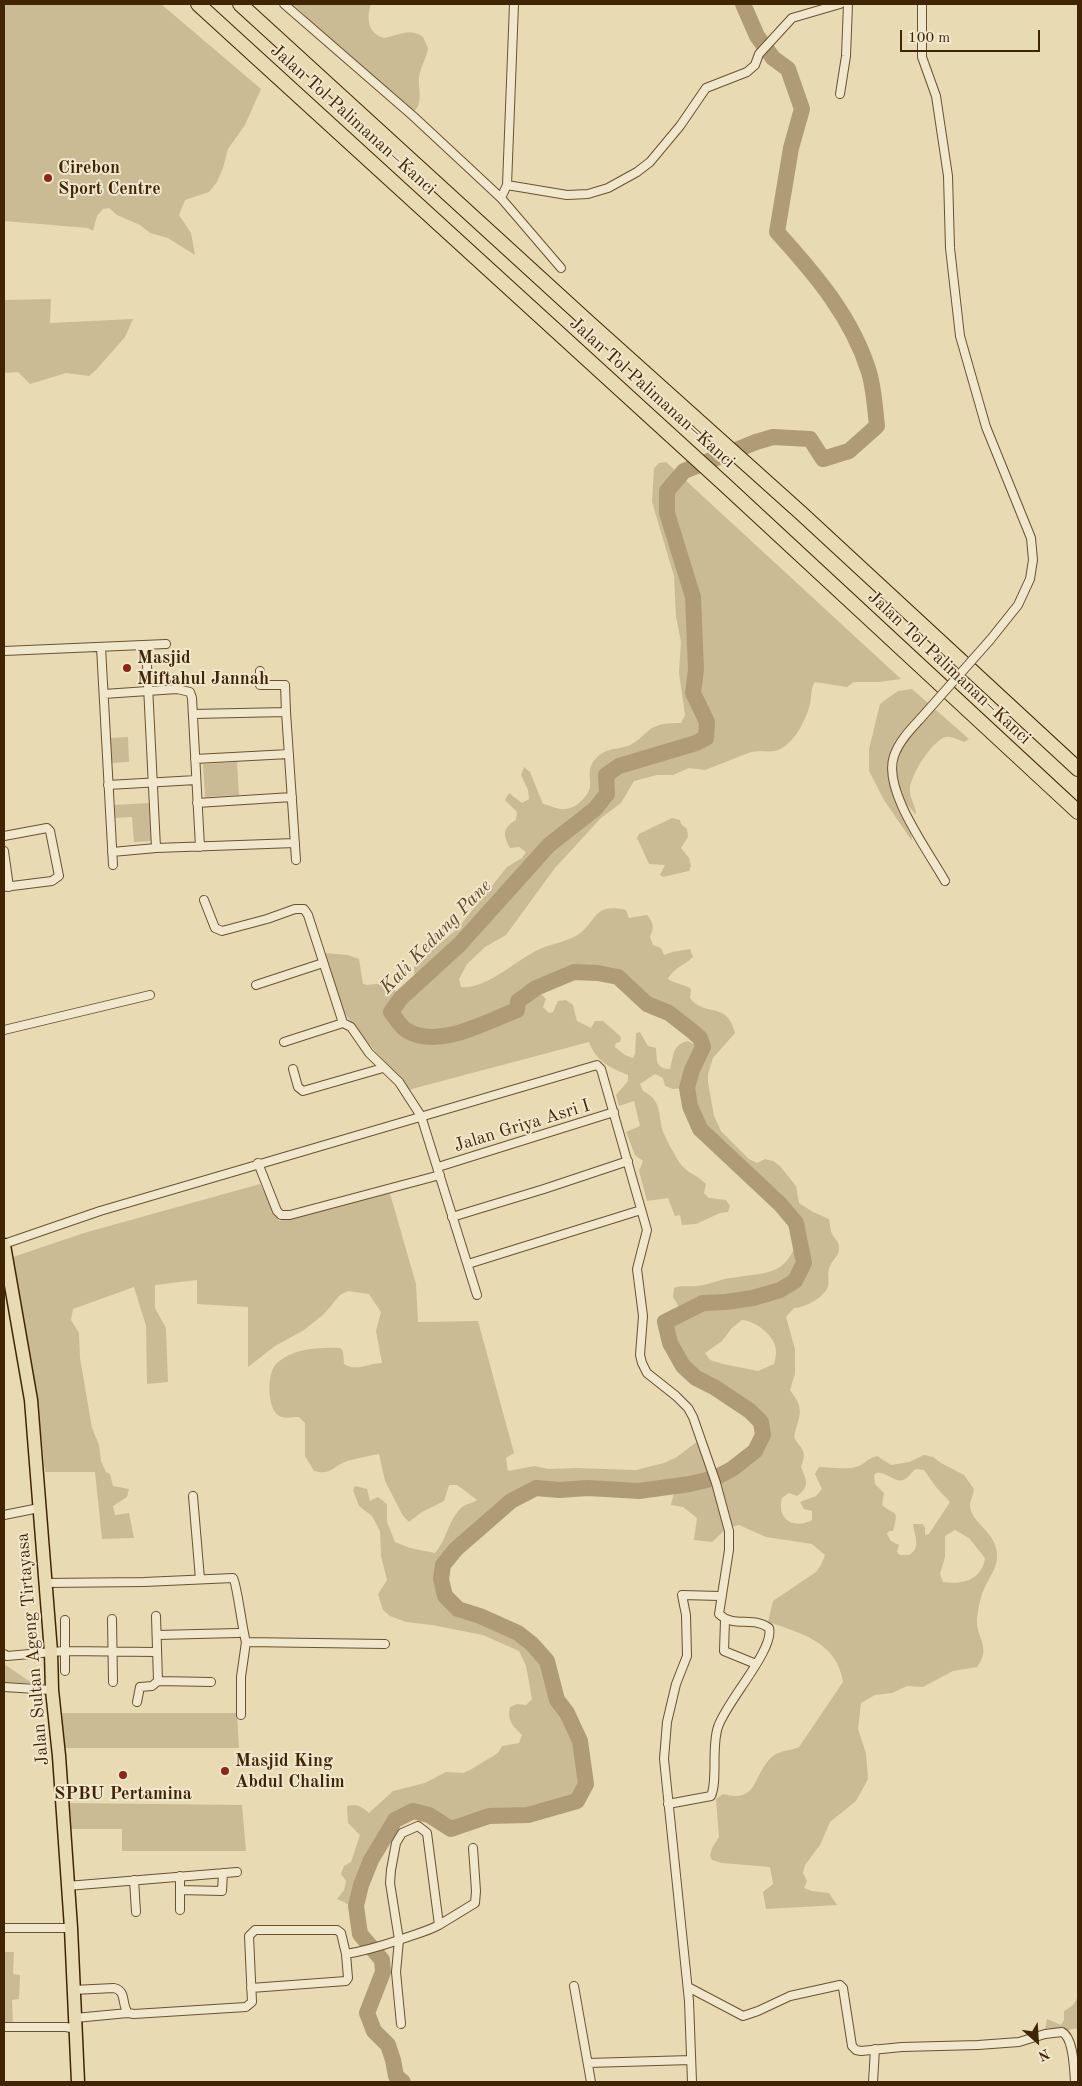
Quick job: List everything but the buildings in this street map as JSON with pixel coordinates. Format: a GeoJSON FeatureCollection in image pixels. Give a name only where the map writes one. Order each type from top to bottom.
{"type":"FeatureCollection","features":[{"type":"Feature","properties":{"kind":"highway","name":"Jalan Tol Palimanan–Kanci"},"geometry":{"type":"LineString","coordinates":[[198,4],[719,479],[1078,812]]}},
{"type":"Feature","properties":{"kind":"highway","name":"Jalan Tol Palimanan–Kanci"},"geometry":{"type":"LineString","coordinates":[[240,4],[722,441],[1078,769]]}},
{"type":"Feature","properties":{"kind":"main road","name":"Jalan Sultan Ageng Tirtayasa"},"geometry":{"type":"LineString","coordinates":[[4,1245],[31,1400],[36,1509],[45,1583],[46,1689],[59,1756],[67,1886],[67,1928],[73,1990],[72,2025],[78,2082]]}},
{"type":"Feature","properties":{"kind":"street"},"geometry":{"type":"LineString","coordinates":[[284,4],[413,116],[501,198],[561,268]]}},
{"type":"Feature","properties":{"kind":"street"},"geometry":{"type":"LineString","coordinates":[[501,198],[507,185],[514,4]]}},
{"type":"Feature","properties":{"kind":"street"},"geometry":{"type":"LineString","coordinates":[[806,4],[807,12]]}},
{"type":"Feature","properties":{"kind":"street"},"geometry":{"type":"LineString","coordinates":[[507,185],[566,195],[588,194],[608,188],[637,172],[650,162],[680,126],[706,88],[747,72],[755,65],[759,54],[792,18],[807,12],[840,4]]}},
{"type":"Feature","properties":{"kind":"street"},"geometry":{"type":"LineString","coordinates":[[840,94],[846,56],[848,4]]}},
{"type":"Feature","properties":{"kind":"street"},"geometry":{"type":"LineString","coordinates":[[922,4],[922,57],[936,96],[948,176],[950,248],[960,336],[986,427],[1031,538],[1032,560],[1030,579],[1018,605],[990,640],[921,718],[904,739],[894,756],[892,773],[897,793],[946,881]]}},
{"type":"Feature","properties":{"kind":"street"},"geometry":{"type":"LineString","coordinates":[[146,644],[156,848]]}},
{"type":"Feature","properties":{"kind":"street"},"geometry":{"type":"LineString","coordinates":[[4,651],[166,644]]}},
{"type":"Feature","properties":{"kind":"street"},"geometry":{"type":"LineString","coordinates":[[101,647],[113,865]]}},
{"type":"Feature","properties":{"kind":"street"},"geometry":{"type":"LineString","coordinates":[[260,671],[260,685],[285,685],[296,860]]}},
{"type":"Feature","properties":{"kind":"street"},"geometry":{"type":"LineString","coordinates":[[104,694],[177,689],[190,692],[192,698],[200,847]]}},
{"type":"Feature","properties":{"kind":"street"},"geometry":{"type":"LineString","coordinates":[[193,714],[286,712]]}},
{"type":"Feature","properties":{"kind":"street"},"geometry":{"type":"LineString","coordinates":[[195,759],[289,754]]}},
{"type":"Feature","properties":{"kind":"street"},"geometry":{"type":"LineString","coordinates":[[108,785],[196,780]]}},
{"type":"Feature","properties":{"kind":"street"},"geometry":{"type":"LineString","coordinates":[[197,802],[292,797]]}},
{"type":"Feature","properties":{"kind":"street"},"geometry":{"type":"LineString","coordinates":[[4,836],[47,828],[50,831],[59,876],[52,881],[7,887],[4,851]]}},
{"type":"Feature","properties":{"kind":"street"},"geometry":{"type":"LineString","coordinates":[[112,852],[156,848],[294,843]]}},
{"type":"Feature","properties":{"kind":"street"},"geometry":{"type":"LineString","coordinates":[[204,900],[215,928],[222,930],[267,919],[296,909],[304,909],[311,921],[344,1023],[355,1031],[369,1053],[399,1082],[421,1116],[477,1295]]}},
{"type":"Feature","properties":{"kind":"street"},"geometry":{"type":"LineString","coordinates":[[256,985],[324,964]]}},
{"type":"Feature","properties":{"kind":"street"},"geometry":{"type":"LineString","coordinates":[[4,1030],[150,995]]}},
{"type":"Feature","properties":{"kind":"street"},"geometry":{"type":"LineString","coordinates":[[284,1042],[344,1023]]}},
{"type":"Feature","properties":{"kind":"street"},"geometry":{"type":"LineString","coordinates":[[4,1245],[100,1211],[597,1064],[601,1070],[614,1112],[647,1230],[638,1269],[643,1316],[640,1355],[642,1363],[651,1376],[688,1408],[710,1463],[729,1531],[729,1550],[718,1612],[725,1620],[724,1651],[756,1664]]}},
{"type":"Feature","properties":{"kind":"street"},"geometry":{"type":"LineString","coordinates":[[293,1069],[299,1089],[304,1091],[383,1068]]}},
{"type":"Feature","properties":{"kind":"street","name":"Jalan Griya Asri I"},"geometry":{"type":"LineString","coordinates":[[258,1163],[277,1211],[281,1215],[290,1215],[439,1171],[614,1112]]}},
{"type":"Feature","properties":{"kind":"street"},"geometry":{"type":"LineString","coordinates":[[452,1217],[628,1161]]}},
{"type":"Feature","properties":{"kind":"street"},"geometry":{"type":"LineString","coordinates":[[468,1264],[641,1210]]}},
{"type":"Feature","properties":{"kind":"street"},"geometry":{"type":"LineString","coordinates":[[193,1496],[200,1579]]}},
{"type":"Feature","properties":{"kind":"street"},"geometry":{"type":"LineString","coordinates":[[4,1515],[36,1509]]}},
{"type":"Feature","properties":{"kind":"street"},"geometry":{"type":"LineString","coordinates":[[45,1583],[144,1582],[228,1577],[235,1579],[239,1616],[246,1642],[241,1677],[241,1715]]}},
{"type":"Feature","properties":{"kind":"street"},"geometry":{"type":"LineString","coordinates":[[692,2082],[688,1987],[668,1804],[664,1744],[676,1684],[688,1653],[686,1615],[682,1595],[720,1596]]}},
{"type":"Feature","properties":{"kind":"street"},"geometry":{"type":"LineString","coordinates":[[156,1616],[158,1681]]}},
{"type":"Feature","properties":{"kind":"street"},"geometry":{"type":"LineString","coordinates":[[65,1620],[65,1671]]}},
{"type":"Feature","properties":{"kind":"street"},"geometry":{"type":"LineString","coordinates":[[112,1620],[113,1682]]}},
{"type":"Feature","properties":{"kind":"street"},"geometry":{"type":"LineString","coordinates":[[668,1804],[708,1797],[712,1794],[717,1728],[721,1718],[756,1664],[768,1641],[769,1628],[760,1623],[725,1620]]}},
{"type":"Feature","properties":{"kind":"street"},"geometry":{"type":"LineString","coordinates":[[157,1635],[238,1633]]}},
{"type":"Feature","properties":{"kind":"street"},"geometry":{"type":"LineString","coordinates":[[246,1642],[385,1644]]}},
{"type":"Feature","properties":{"kind":"street"},"geometry":{"type":"LineString","coordinates":[[4,1654],[7,1656],[64,1651],[156,1652]]}},
{"type":"Feature","properties":{"kind":"street"},"geometry":{"type":"LineString","coordinates":[[137,1702],[140,1687],[152,1686],[158,1681],[210,1682]]}},
{"type":"Feature","properties":{"kind":"street"},"geometry":{"type":"LineString","coordinates":[[4,1687],[46,1689]]}},
{"type":"Feature","properties":{"kind":"street"},"geometry":{"type":"LineString","coordinates":[[401,2024],[396,1972],[399,1940],[390,1883],[396,1843],[402,1833],[413,1827],[418,1826],[427,1833],[439,1925]]}},
{"type":"Feature","properties":{"kind":"street"},"geometry":{"type":"LineString","coordinates":[[349,1954],[384,1946],[430,1930],[475,1903],[473,1848]]}},
{"type":"Feature","properties":{"kind":"street"},"geometry":{"type":"LineString","coordinates":[[67,1886],[237,1872]]}},
{"type":"Feature","properties":{"kind":"street"},"geometry":{"type":"LineString","coordinates":[[180,1890],[222,1891],[223,1873]]}},
{"type":"Feature","properties":{"kind":"street"},"geometry":{"type":"LineString","coordinates":[[180,1876],[180,1910]]}},
{"type":"Feature","properties":{"kind":"street"},"geometry":{"type":"LineString","coordinates":[[134,1880],[136,1912]]}},
{"type":"Feature","properties":{"kind":"street"},"geometry":{"type":"LineString","coordinates":[[4,1928],[67,1928]]}},
{"type":"Feature","properties":{"kind":"street"},"geometry":{"type":"LineString","coordinates":[[4,2027],[55,2027],[128,2014],[246,2006],[252,2002],[251,1988],[249,1936],[255,1930],[337,1930],[341,1933],[349,1954],[348,1978],[346,1981],[251,1988]]}},
{"type":"Feature","properties":{"kind":"street"},"geometry":{"type":"LineString","coordinates":[[688,1987],[743,2016],[790,1996],[840,1985],[843,1988],[852,2046],[856,2050],[1019,2042],[1045,2034],[1062,2032],[1068,2036],[1071,2047],[1075,2082]]}},
{"type":"Feature","properties":{"kind":"street"},"geometry":{"type":"LineString","coordinates":[[574,1986],[591,2082]]}},
{"type":"Feature","properties":{"kind":"street"},"geometry":{"type":"LineString","coordinates":[[73,1990],[119,1989],[128,2014]]}},
{"type":"Feature","properties":{"kind":"street"},"geometry":{"type":"LineString","coordinates":[[873,2082],[875,2048]]}},
{"type":"Feature","properties":{"kind":"street"},"geometry":{"type":"LineString","coordinates":[[588,2063],[691,2060]]}},
{"type":"Feature","properties":{"kind":"shaded area"},"geometry":{"type":"Polygon","coordinates":[[[4,4],[161,4],[261,89],[245,125],[228,149],[217,182],[209,192],[185,200],[179,215],[191,233],[195,255],[168,238],[150,233],[140,225],[117,215],[109,208],[103,209],[97,216],[93,231],[88,228],[4,221],[4,4]]]}},
{"type":"Feature","properties":{"kind":"shaded area"},"geometry":{"type":"Polygon","coordinates":[[[293,4],[371,4],[370,25],[379,36],[384,38],[408,32],[423,37],[428,48],[420,74],[420,96],[416,109],[413,112],[342,51],[293,4]]]}},
{"type":"Feature","properties":{"kind":"shaded area"},"geometry":{"type":"Polygon","coordinates":[[[51,299],[50,323],[133,319],[125,337],[89,376],[66,373],[30,384],[18,372],[4,373],[4,300],[51,299]]]}},
{"type":"Feature","properties":{"kind":"shaded area"},"geometry":{"type":"Polygon","coordinates":[[[666,462],[678,473],[664,490],[664,514],[689,597],[693,670],[690,694],[703,723],[703,735],[617,763],[603,773],[603,793],[593,807],[547,843],[458,942],[415,980],[414,966],[458,928],[507,867],[522,858],[526,852],[519,847],[510,848],[505,836],[508,826],[516,820],[517,812],[505,800],[509,793],[522,803],[529,799],[528,790],[521,775],[524,767],[530,772],[543,804],[560,809],[569,808],[577,805],[587,795],[590,787],[591,765],[597,757],[606,751],[630,745],[655,726],[681,723],[685,715],[679,673],[681,642],[676,617],[674,576],[652,502],[654,468],[659,463],[666,462]]]}},
{"type":"Feature","properties":{"kind":"shaded area"},"geometry":{"type":"Polygon","coordinates":[[[683,478],[901,679],[879,682],[854,682],[847,687],[815,682],[811,701],[802,724],[794,737],[784,747],[775,751],[751,752],[705,770],[689,768],[673,775],[657,775],[634,781],[621,803],[601,818],[555,868],[506,935],[485,947],[467,964],[459,979],[461,987],[481,984],[540,949],[576,936],[583,931],[596,915],[607,909],[626,910],[629,918],[647,915],[653,926],[650,937],[653,945],[661,948],[664,955],[690,949],[693,957],[676,969],[668,979],[691,989],[690,998],[696,1004],[727,1016],[735,1033],[713,1058],[708,1074],[714,1116],[721,1131],[749,1159],[757,1163],[765,1159],[773,1161],[780,1166],[796,1186],[799,1203],[829,1219],[832,1234],[839,1245],[839,1252],[829,1269],[826,1290],[814,1301],[794,1308],[786,1317],[795,1349],[795,1374],[790,1390],[800,1408],[794,1437],[804,1453],[801,1467],[806,1486],[797,1496],[789,1493],[782,1498],[781,1505],[784,1517],[788,1521],[799,1524],[812,1520],[812,1511],[804,1509],[800,1502],[816,1496],[822,1489],[815,1474],[819,1467],[852,1468],[877,1456],[891,1465],[909,1462],[924,1455],[933,1457],[964,1475],[974,1489],[970,1504],[971,1510],[992,1539],[996,1546],[997,1554],[996,1564],[980,1600],[977,1619],[983,1654],[977,1667],[953,1671],[923,1687],[907,1686],[892,1693],[875,1695],[861,1703],[858,1729],[866,1753],[868,1779],[856,1801],[830,1822],[820,1845],[805,1865],[803,1873],[807,1881],[804,1888],[829,1893],[837,1905],[766,1909],[763,1892],[773,1884],[770,1867],[722,1863],[712,1860],[710,1856],[712,1848],[719,1837],[716,1799],[723,1794],[735,1796],[743,1795],[750,1791],[766,1763],[773,1756],[799,1747],[843,1682],[839,1668],[825,1648],[805,1635],[768,1622],[773,1601],[816,1572],[825,1555],[812,1544],[766,1537],[739,1525],[727,1528],[712,1542],[694,1540],[697,1518],[683,1507],[671,1505],[674,1492],[716,1482],[738,1470],[758,1451],[764,1441],[766,1430],[762,1419],[752,1408],[702,1377],[684,1361],[669,1324],[703,1306],[727,1306],[754,1302],[781,1293],[797,1283],[808,1264],[799,1222],[784,1203],[703,1127],[694,1105],[691,1089],[695,1072],[707,1048],[701,1037],[692,1026],[676,1014],[641,995],[622,975],[604,969],[591,968],[564,972],[526,991],[515,999],[514,1008],[461,1029],[446,1032],[432,1034],[418,1032],[407,1027],[395,1012],[404,1000],[463,947],[551,848],[598,811],[610,795],[610,777],[620,769],[697,746],[709,740],[710,722],[697,693],[700,670],[696,596],[671,513],[671,493],[683,478]],[[742,1320],[732,1328],[722,1341],[705,1353],[710,1360],[758,1371],[774,1364],[776,1355],[773,1341],[765,1331],[753,1323],[742,1320]],[[916,1469],[907,1478],[897,1480],[880,1473],[876,1473],[874,1476],[875,1484],[884,1493],[882,1505],[896,1516],[893,1531],[889,1531],[887,1534],[891,1541],[899,1545],[897,1552],[900,1555],[909,1555],[915,1549],[916,1541],[913,1524],[922,1524],[925,1527],[925,1535],[929,1534],[950,1502],[924,1470],[916,1469]],[[955,1530],[945,1536],[945,1557],[940,1574],[943,1582],[964,1582],[975,1576],[980,1571],[985,1558],[969,1538],[955,1530]]]}},
{"type":"Feature","properties":{"kind":"shaded area"},"geometry":{"type":"Polygon","coordinates":[[[912,689],[969,739],[964,742],[950,737],[941,739],[923,759],[910,789],[916,815],[905,802],[895,783],[891,783],[894,798],[909,826],[912,841],[884,800],[869,771],[869,749],[880,704],[898,691],[912,689]]]}},
{"type":"Feature","properties":{"kind":"shaded area"},"geometry":{"type":"Polygon","coordinates":[[[128,737],[129,762],[111,763],[110,738],[128,737]]]}},
{"type":"Feature","properties":{"kind":"shaded area"},"geometry":{"type":"Polygon","coordinates":[[[237,762],[239,795],[205,797],[203,764],[237,762]]]}},
{"type":"Feature","properties":{"kind":"shaded area"},"geometry":{"type":"Polygon","coordinates":[[[149,803],[151,841],[134,842],[132,817],[114,818],[113,805],[149,803]]]}},
{"type":"Feature","properties":{"kind":"shaded area"},"geometry":{"type":"Polygon","coordinates":[[[672,818],[680,820],[681,824],[687,829],[688,837],[681,848],[689,858],[691,866],[689,871],[663,877],[660,875],[665,865],[649,864],[637,838],[639,834],[672,818]]]}},
{"type":"Feature","properties":{"kind":"shaded area"},"geometry":{"type":"Polygon","coordinates":[[[324,953],[348,955],[359,959],[363,984],[391,982],[398,996],[387,1012],[401,1031],[413,1038],[427,1041],[443,1040],[476,1030],[519,1013],[522,1003],[538,991],[546,999],[543,1007],[549,1013],[553,1012],[558,1001],[566,1000],[573,1005],[577,1021],[591,1028],[595,1021],[603,1021],[621,1037],[620,1042],[616,1043],[615,1047],[625,1055],[633,1058],[635,1054],[636,1033],[640,1032],[648,1046],[656,1048],[658,1063],[665,1069],[670,1069],[674,1051],[679,1045],[688,1041],[699,1047],[689,1069],[684,1088],[673,1089],[665,1086],[663,1078],[655,1074],[640,1084],[643,1091],[650,1095],[657,1105],[664,1134],[679,1162],[685,1169],[706,1184],[704,1193],[709,1198],[726,1200],[730,1206],[728,1212],[720,1213],[696,1224],[682,1225],[680,1215],[675,1216],[668,1198],[647,1201],[639,1171],[643,1161],[635,1155],[626,1132],[640,1126],[634,1101],[619,1106],[616,1095],[628,1081],[628,1075],[604,1063],[592,1049],[589,1042],[408,1090],[339,1006],[324,953]]]}},
{"type":"Feature","properties":{"kind":"shaded area"},"geometry":{"type":"Polygon","coordinates":[[[260,1184],[279,1221],[389,1190],[416,1284],[418,1322],[478,1321],[514,1453],[506,1458],[508,1471],[535,1466],[548,1469],[636,1470],[664,1463],[677,1457],[699,1440],[714,1475],[639,1488],[588,1484],[559,1486],[536,1484],[509,1498],[453,1546],[440,1563],[438,1579],[442,1598],[456,1612],[479,1619],[516,1636],[529,1646],[544,1663],[554,1701],[564,1715],[576,1743],[582,1784],[574,1798],[528,1812],[489,1812],[451,1825],[423,1809],[413,1808],[402,1812],[391,1821],[373,1849],[352,1906],[337,1899],[344,1890],[346,1881],[341,1874],[344,1866],[351,1862],[360,1835],[348,1823],[347,1806],[359,1806],[369,1813],[393,1791],[425,1783],[446,1772],[463,1773],[498,1753],[502,1746],[519,1743],[522,1735],[510,1720],[510,1707],[517,1704],[526,1705],[532,1699],[526,1666],[519,1651],[483,1635],[406,1622],[390,1616],[383,1610],[378,1594],[387,1580],[381,1556],[380,1531],[372,1516],[359,1506],[353,1490],[355,1486],[367,1489],[370,1501],[378,1497],[387,1504],[387,1522],[395,1542],[410,1548],[435,1553],[457,1512],[462,1507],[477,1500],[457,1485],[449,1485],[444,1501],[422,1512],[409,1522],[403,1516],[385,1481],[379,1454],[347,1461],[328,1471],[314,1471],[305,1456],[305,1423],[299,1417],[286,1418],[279,1416],[272,1406],[269,1390],[273,1368],[291,1354],[315,1348],[340,1348],[343,1351],[344,1364],[348,1366],[357,1367],[382,1363],[376,1331],[381,1312],[369,1294],[348,1291],[340,1295],[324,1314],[304,1330],[275,1346],[248,1367],[248,1307],[197,1304],[197,1280],[155,1285],[155,1308],[166,1328],[168,1382],[147,1384],[146,1326],[134,1287],[73,1309],[71,1320],[79,1333],[80,1358],[92,1428],[99,1445],[101,1461],[106,1472],[110,1474],[113,1486],[129,1489],[127,1497],[113,1506],[115,1515],[129,1513],[134,1538],[102,1539],[95,1472],[45,1472],[38,1404],[10,1258],[84,1233],[260,1184]]]}},
{"type":"Feature","properties":{"kind":"shaded area"},"geometry":{"type":"Polygon","coordinates":[[[795,1246],[800,1263],[792,1278],[778,1287],[753,1295],[702,1299],[677,1311],[679,1307],[673,1297],[674,1288],[701,1285],[769,1272],[784,1263],[795,1246]]]}},
{"type":"Feature","properties":{"kind":"shaded area"},"geometry":{"type":"Polygon","coordinates":[[[4,1664],[32,1683],[4,1683],[4,1664]]]}},
{"type":"Feature","properties":{"kind":"shaded area"},"geometry":{"type":"Polygon","coordinates":[[[60,1713],[237,1713],[239,1748],[61,1748],[60,1713]]]}},
{"type":"Feature","properties":{"kind":"shaded area"},"geometry":{"type":"Polygon","coordinates":[[[67,1803],[242,1805],[246,1851],[122,1851],[122,1829],[69,1829],[67,1803]]]}},
{"type":"Feature","properties":{"kind":"shaded area"},"geometry":{"type":"Polygon","coordinates":[[[4,1952],[14,1952],[13,1974],[20,1975],[19,1999],[12,2000],[13,2024],[4,2024],[4,1952]]]}},
{"type":"Feature","properties":{"kind":"shaded area"},"geometry":{"type":"Polygon","coordinates":[[[1078,1997],[1078,2028],[1044,2035],[1047,2019],[1061,2025],[1064,2020],[1064,2011],[1073,2005],[1078,1997]]]}},
{"type":"Feature","properties":{"kind":"waterway","name":"Kali Kedung Pane"},"geometry":{"type":"LineString","coordinates":[[403,2082],[396,2076],[388,2045],[374,2031],[367,2013],[383,1972],[382,1960],[360,1934],[356,1906],[361,1885],[371,1860],[395,1820],[413,1811],[429,1815],[451,1829],[489,1816],[528,1815],[577,1801],[586,1784],[580,1741],[567,1713],[557,1700],[547,1661],[532,1644],[518,1633],[480,1616],[458,1609],[445,1596],[441,1579],[443,1565],[456,1549],[511,1501],[536,1488],[559,1490],[588,1488],[639,1491],[690,1484],[715,1478],[732,1469],[755,1451],[763,1435],[761,1422],[750,1411],[714,1387],[696,1378],[683,1366],[670,1343],[665,1322],[703,1303],[753,1298],[780,1290],[795,1281],[804,1263],[796,1223],[781,1205],[700,1129],[690,1106],[687,1088],[692,1070],[703,1047],[700,1038],[669,1013],[647,1004],[618,977],[598,973],[574,972],[536,988],[518,1001],[517,1010],[476,1027],[447,1036],[432,1037],[418,1035],[406,1030],[391,1012],[401,998],[460,944],[549,845],[595,809],[607,794],[606,775],[619,766],[696,743],[706,738],[707,722],[693,693],[696,670],[693,597],[667,513],[667,491],[684,471],[756,442],[773,437],[810,439],[823,459],[849,451],[877,426],[871,378],[853,333],[831,297],[777,232],[791,148],[802,109],[788,69],[773,58],[757,36],[743,4]]}},
{"type":"Feature","properties":{"kind":"place","name":"Cirebon Sport Centre"},"geometry":{"type":"Point","coordinates":[48,178]}},
{"type":"Feature","properties":{"kind":"place","name":"Masjid Miftahul Jannah"},"geometry":{"type":"Point","coordinates":[127,668]}},
{"type":"Feature","properties":{"kind":"place","name":"Masjid King Abdul Chalim"},"geometry":{"type":"Point","coordinates":[225,1771]}},
{"type":"Feature","properties":{"kind":"place","name":"SPBU Pertamina"},"geometry":{"type":"Point","coordinates":[123,1775]}}]}
